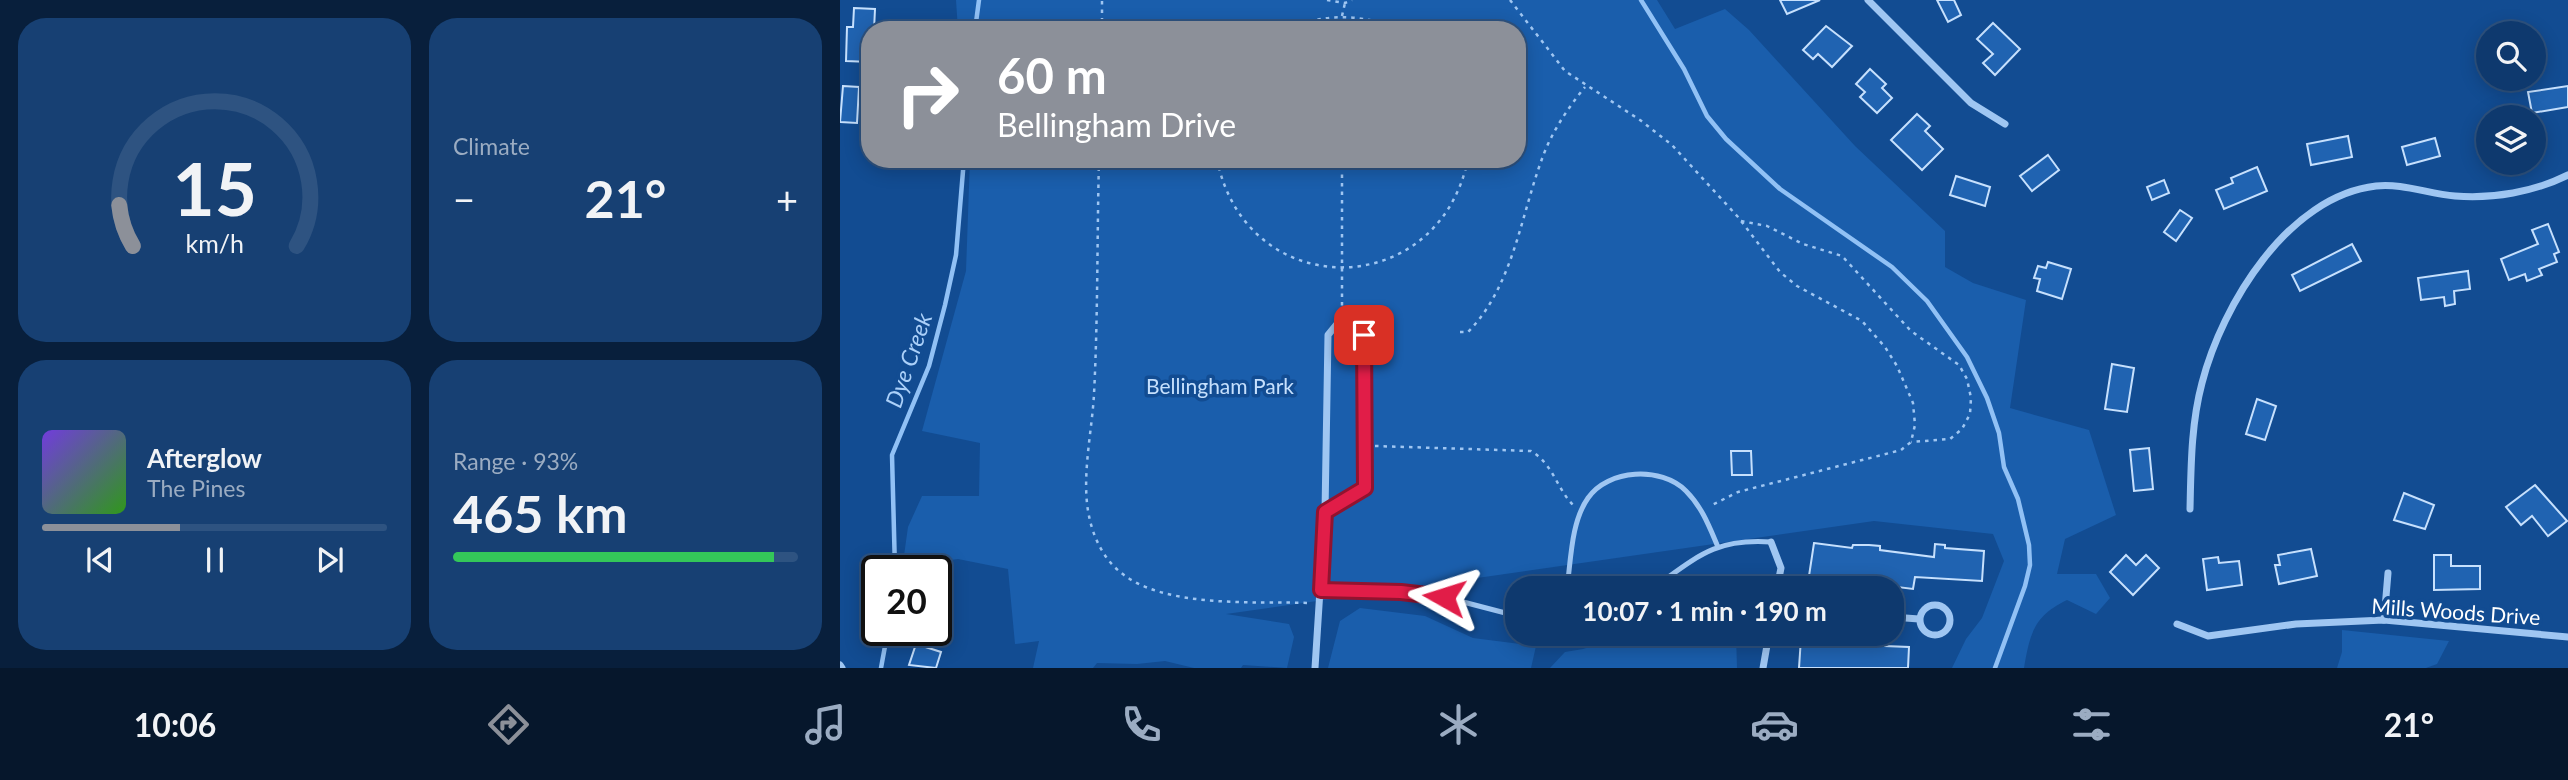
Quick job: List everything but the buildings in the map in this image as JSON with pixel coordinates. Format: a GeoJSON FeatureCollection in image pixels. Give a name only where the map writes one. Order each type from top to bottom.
{"type":"FeatureCollection","features":[{"type":"Feature","properties":{"kind":"street"},"geometry":{"type":"LineString","coordinates":[[1868,0],[1971,103],[2005,124]]}},
{"type":"Feature","properties":{"kind":"street"},"geometry":{"type":"LineString","coordinates":[[2190,509],[2192,437],[2202,382],[2220,330],[2235,300],[2266,255],[2304,218],[2333,199],[2376,186],[2454,196],[2502,195],[2553,183],[2568,175]]}},
{"type":"Feature","properties":{"kind":"street"},"geometry":{"type":"LineString","coordinates":[[1315,668],[1325,512],[1328,335],[1337,324],[1353,324],[1364,335],[1365,488],[1325,512]]}},
{"type":"Feature","properties":{"kind":"street"},"geometry":{"type":"LineString","coordinates":[[1771,542],[1781,568],[1779,576]]}},
{"type":"Feature","properties":{"kind":"street"},"geometry":{"type":"LineString","coordinates":[[2384,620],[2388,573]]}},
{"type":"Feature","properties":{"kind":"street"},"geometry":{"type":"LineString","coordinates":[[1938,605],[1947,611],[1950,621],[1943,633],[1934,635],[1922,629],[1919,620],[1923,610],[1938,605]]}},
{"type":"Feature","properties":{"kind":"street"},"geometry":{"type":"LineString","coordinates":[[1904,618],[1919,620]]}},
{"type":"Feature","properties":{"kind":"street","name":"Mills Woods Drive"},"geometry":{"type":"LineString","coordinates":[[2177,624],[2208,636],[2295,624],[2384,620],[2568,637]]}},
{"type":"Feature","properties":{"kind":"street"},"geometry":{"type":"LineString","coordinates":[[1763,668],[1767,646]]}},
{"type":"Feature","properties":{"kind":"lane"},"geometry":{"type":"LineString","coordinates":[[1569,576],[1581,513],[1595,490],[1615,478],[1637,474],[1662,477],[1684,488],[1702,510],[1718,547]]}},
{"type":"Feature","properties":{"kind":"lane"},"geometry":{"type":"LineString","coordinates":[[1670,576],[1707,550],[1742,540],[1771,542]]}},
{"type":"Feature","properties":{"kind":"lane"},"geometry":{"type":"LineString","coordinates":[[1321,590],[1401,592],[1444,597],[1505,613]]}},
{"type":"Feature","properties":{"kind":"path"},"geometry":{"type":"LineString","coordinates":[[1102,0],[1102,21]]}},
{"type":"Feature","properties":{"kind":"path"},"geometry":{"type":"LineString","coordinates":[[1328,0],[1345,3],[1352,0]]}},
{"type":"Feature","properties":{"kind":"path"},"geometry":{"type":"LineString","coordinates":[[1510,0],[1525,21]]}},
{"type":"Feature","properties":{"kind":"path"},"geometry":{"type":"LineString","coordinates":[[1342,16],[1345,3]]}},
{"type":"Feature","properties":{"kind":"path"},"geometry":{"type":"LineString","coordinates":[[1312,21],[1342,16],[1376,21]]}},
{"type":"Feature","properties":{"kind":"path"},"geometry":{"type":"LineString","coordinates":[[1526,23],[1546,51],[1585,87],[1640,120],[1672,145],[1741,221],[1780,272],[1797,286],[1862,321],[1885,347],[1897,366],[1913,403],[1915,425],[1911,442]]}},
{"type":"Feature","properties":{"kind":"path"},"geometry":{"type":"LineString","coordinates":[[1460,332],[1468,331],[1498,295],[1546,149],[1564,114],[1585,87]]}},
{"type":"Feature","properties":{"kind":"path"},"geometry":{"type":"LineString","coordinates":[[1099,168],[1094,393],[1087,483],[1088,513],[1094,535],[1118,571],[1134,581],[1179,597],[1320,603]]}},
{"type":"Feature","properties":{"kind":"path"},"geometry":{"type":"LineString","coordinates":[[1220,168],[1231,203],[1259,238],[1298,261],[1342,268],[1387,260],[1425,237],[1454,203],[1465,168]]}},
{"type":"Feature","properties":{"kind":"path"},"geometry":{"type":"LineString","coordinates":[[1341,324],[1342,168]]}},
{"type":"Feature","properties":{"kind":"path"},"geometry":{"type":"LineString","coordinates":[[1702,510],[1738,492],[1888,455],[1911,442],[1950,439],[1962,429],[1970,414],[1971,398],[1967,379],[1959,365],[1911,331],[1842,256],[1802,244],[1768,226],[1741,221]]}},
{"type":"Feature","properties":{"kind":"path"},"geometry":{"type":"LineString","coordinates":[[1365,446],[1531,451],[1543,458],[1555,474],[1563,495],[1581,513]]}},
{"type":"Feature","properties":{"kind":"green space","name":"Bellingham Park"},"geometry":{"type":"Polygon","coordinates":[[[956,0],[1657,0],[1675,29],[1725,9],[1749,30],[1855,146],[1945,231],[1945,267],[1973,283],[2026,300],[2010,408],[2089,430],[2116,515],[2065,539],[2057,574],[2096,574],[2110,598],[2096,614],[2067,600],[2047,612],[2035,627],[2024,668],[1952,668],[1966,639],[1982,618],[2004,561],[1993,534],[1874,521],[1226,614],[1289,624],[1294,637],[1287,668],[1243,665],[1241,668],[1194,668],[1165,661],[1137,664],[1097,663],[1093,668],[1033,668],[1039,641],[1015,644],[1008,569],[952,560],[952,555],[904,555],[908,527],[922,496],[979,496],[980,443],[922,431],[966,271],[970,168],[1526,168],[1526,21],[957,21],[956,0]]]}},
{"type":"Feature","properties":{"kind":"green space"},"geometry":{"type":"Polygon","coordinates":[[[1360,608],[1425,616],[1473,638],[1505,642],[1505,646],[1536,646],[1531,668],[1328,668],[1340,621],[1360,608]]]}},
{"type":"Feature","properties":{"kind":"green space"},"geometry":{"type":"Polygon","coordinates":[[[2342,630],[2449,641],[2437,664],[2426,668],[2337,668],[2342,652],[2342,630]]]}},
{"type":"Feature","properties":{"kind":"green space"},"geometry":{"type":"Polygon","coordinates":[[[1593,646],[1736,646],[1737,668],[1550,668],[1565,652],[1593,646]]]}},
{"type":"Feature","properties":{"kind":"waterway","name":"Dye Creek"},"geometry":{"type":"LineString","coordinates":[[976,21],[979,0]]}},
{"type":"Feature","properties":{"kind":"waterway"},"geometry":{"type":"LineString","coordinates":[[1641,0],[1684,69],[1707,116],[1726,139],[1780,189],[1892,267],[1927,301],[1967,357],[1987,398],[1999,433],[2004,467],[2018,499],[2029,545],[2030,565],[2025,586],[1995,668]]}},
{"type":"Feature","properties":{"kind":"waterway","name":"Dye Creek"},"geometry":{"type":"LineString","coordinates":[[895,555],[892,455],[929,366],[945,305],[956,255],[963,168]]}},
{"type":"Feature","properties":{"kind":"waterway","name":"Dye Creek"},"geometry":{"type":"LineString","coordinates":[[881,668],[885,646]]}},
{"type":"Feature","properties":{"kind":"route"},"geometry":{"type":"LineString","coordinates":[[1364,335],[1365,488],[1325,512],[1321,590],[1401,592],[1444,597]]}}]}
